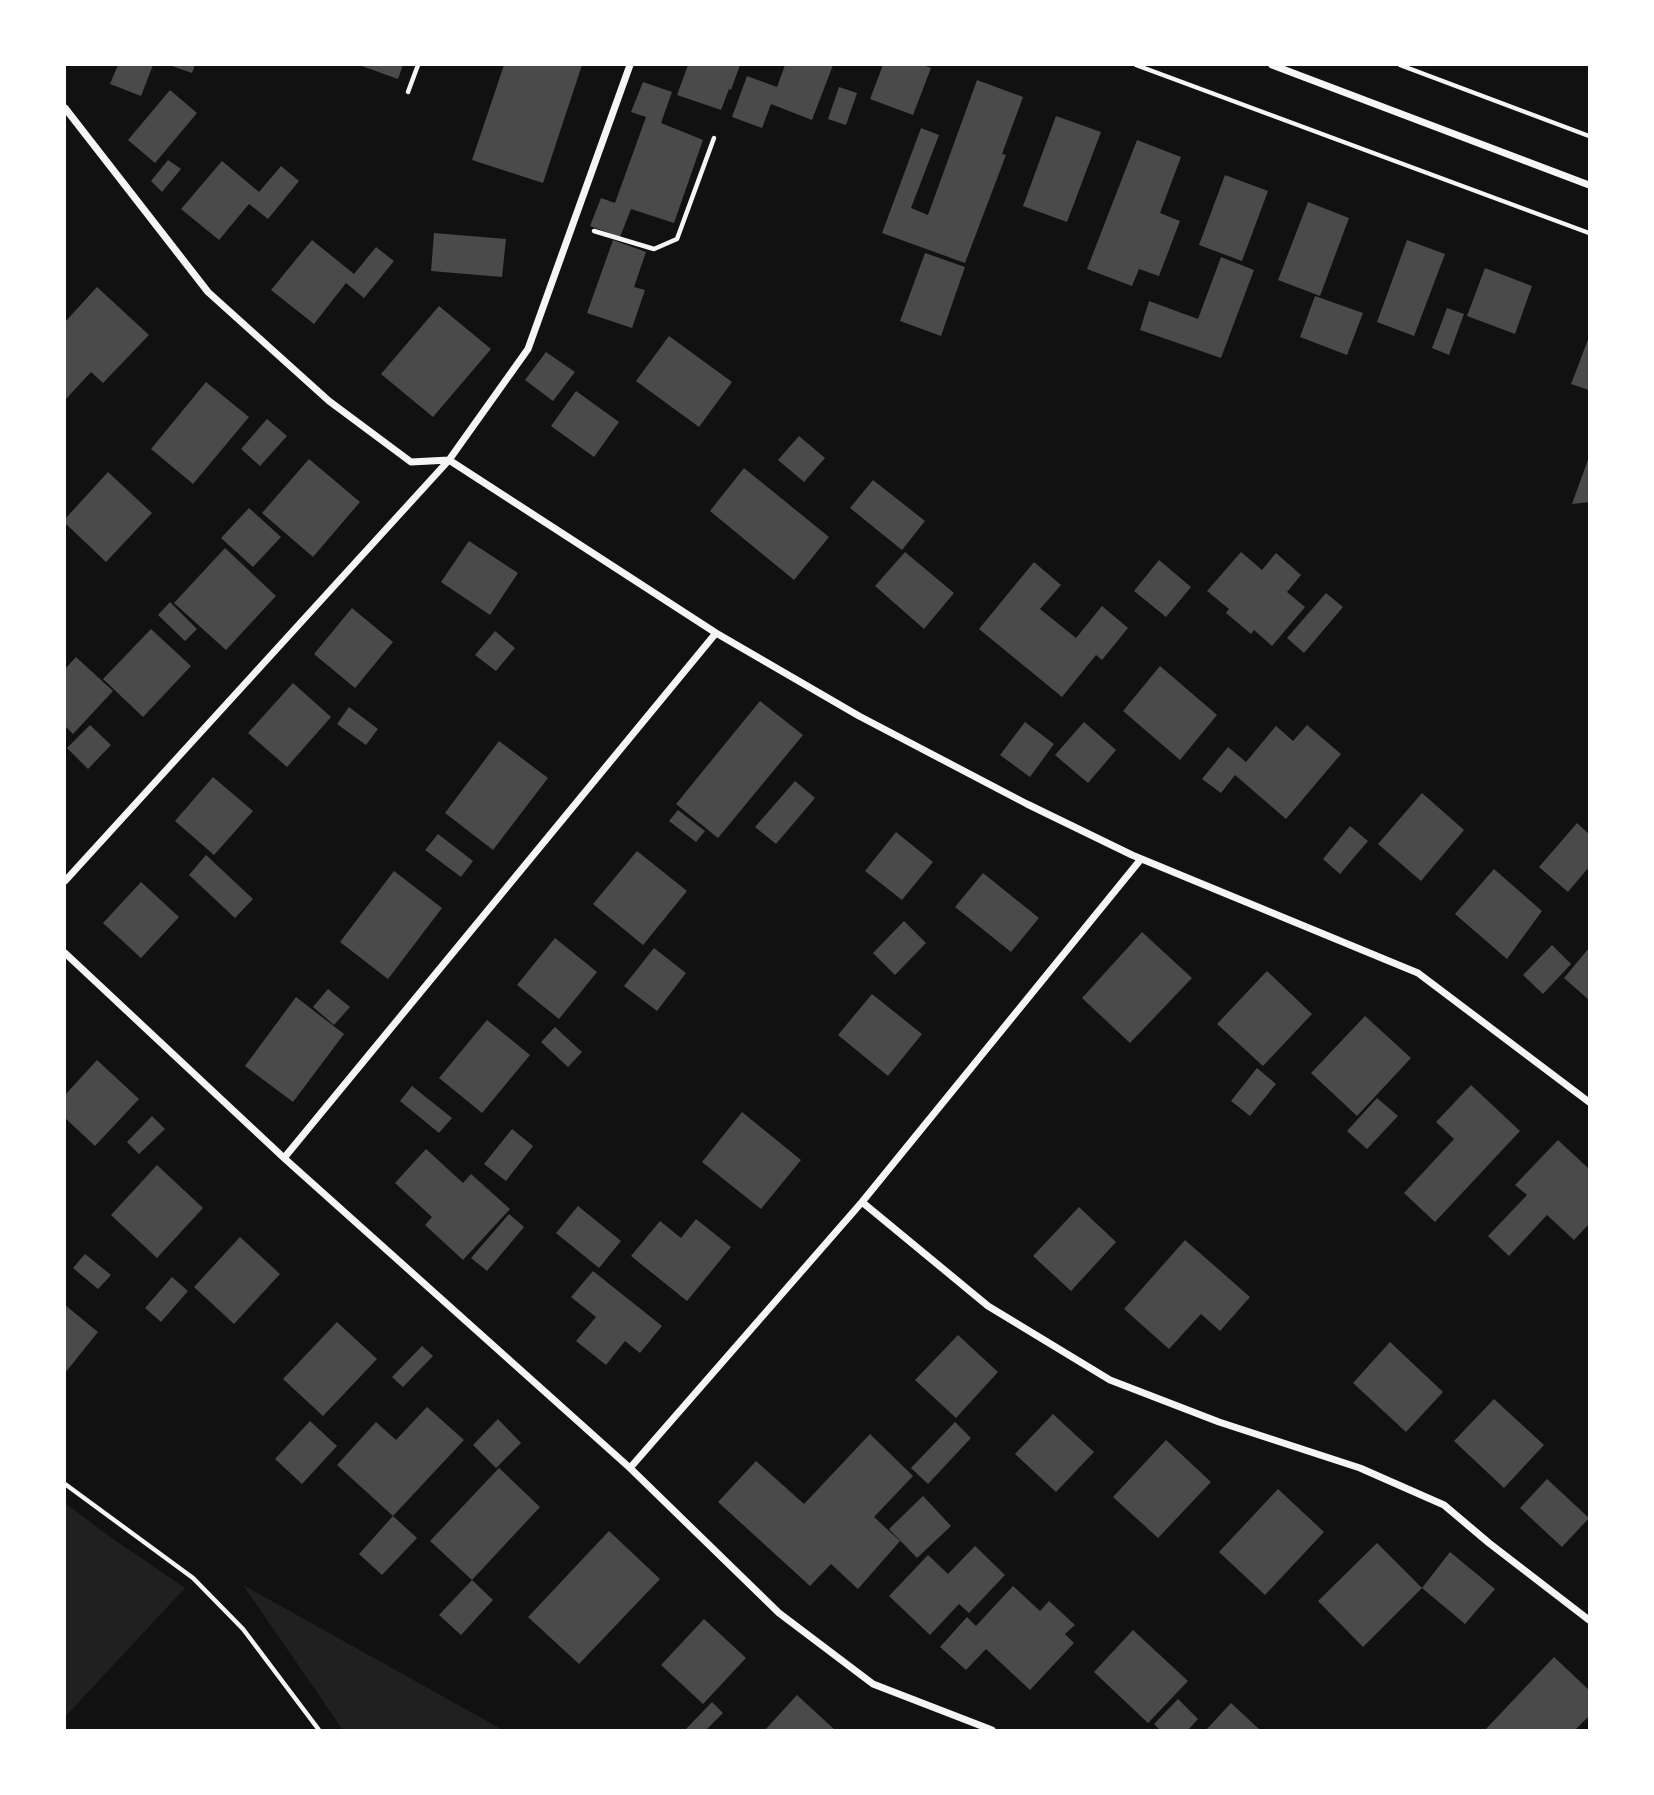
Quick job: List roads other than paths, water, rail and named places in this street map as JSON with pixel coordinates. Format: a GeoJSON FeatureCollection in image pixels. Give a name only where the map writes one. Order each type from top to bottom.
{"type":"FeatureCollection","features":[{"type":"Feature","properties":{"kind":"street"},"geometry":{"type":"LineString","coordinates":[[65,881],[449,460],[528,349],[630,65]]}},
{"type":"Feature","properties":{"kind":"street"},"geometry":{"type":"LineString","coordinates":[[1272,65],[1589,185]]}},
{"type":"Feature","properties":{"kind":"street"},"geometry":{"type":"LineString","coordinates":[[65,108],[208,292],[329,401],[411,463],[449,460],[716,633],[870,722],[1027,804],[1141,859],[1418,973],[1589,1102]]}},
{"type":"Feature","properties":{"kind":"street"},"geometry":{"type":"LineString","coordinates":[[284,1158],[716,633]]}},
{"type":"Feature","properties":{"kind":"street"},"geometry":{"type":"LineString","coordinates":[[630,1468],[862,1202],[1141,859]]}},
{"type":"Feature","properties":{"kind":"street"},"geometry":{"type":"LineString","coordinates":[[65,953],[284,1158],[630,1468],[779,1613],[873,1684],[992,1730]]}},
{"type":"Feature","properties":{"kind":"street"},"geometry":{"type":"LineString","coordinates":[[862,1202],[988,1307],[1110,1380],[1219,1422],[1360,1468],[1444,1505],[1589,1620]]}}]}
